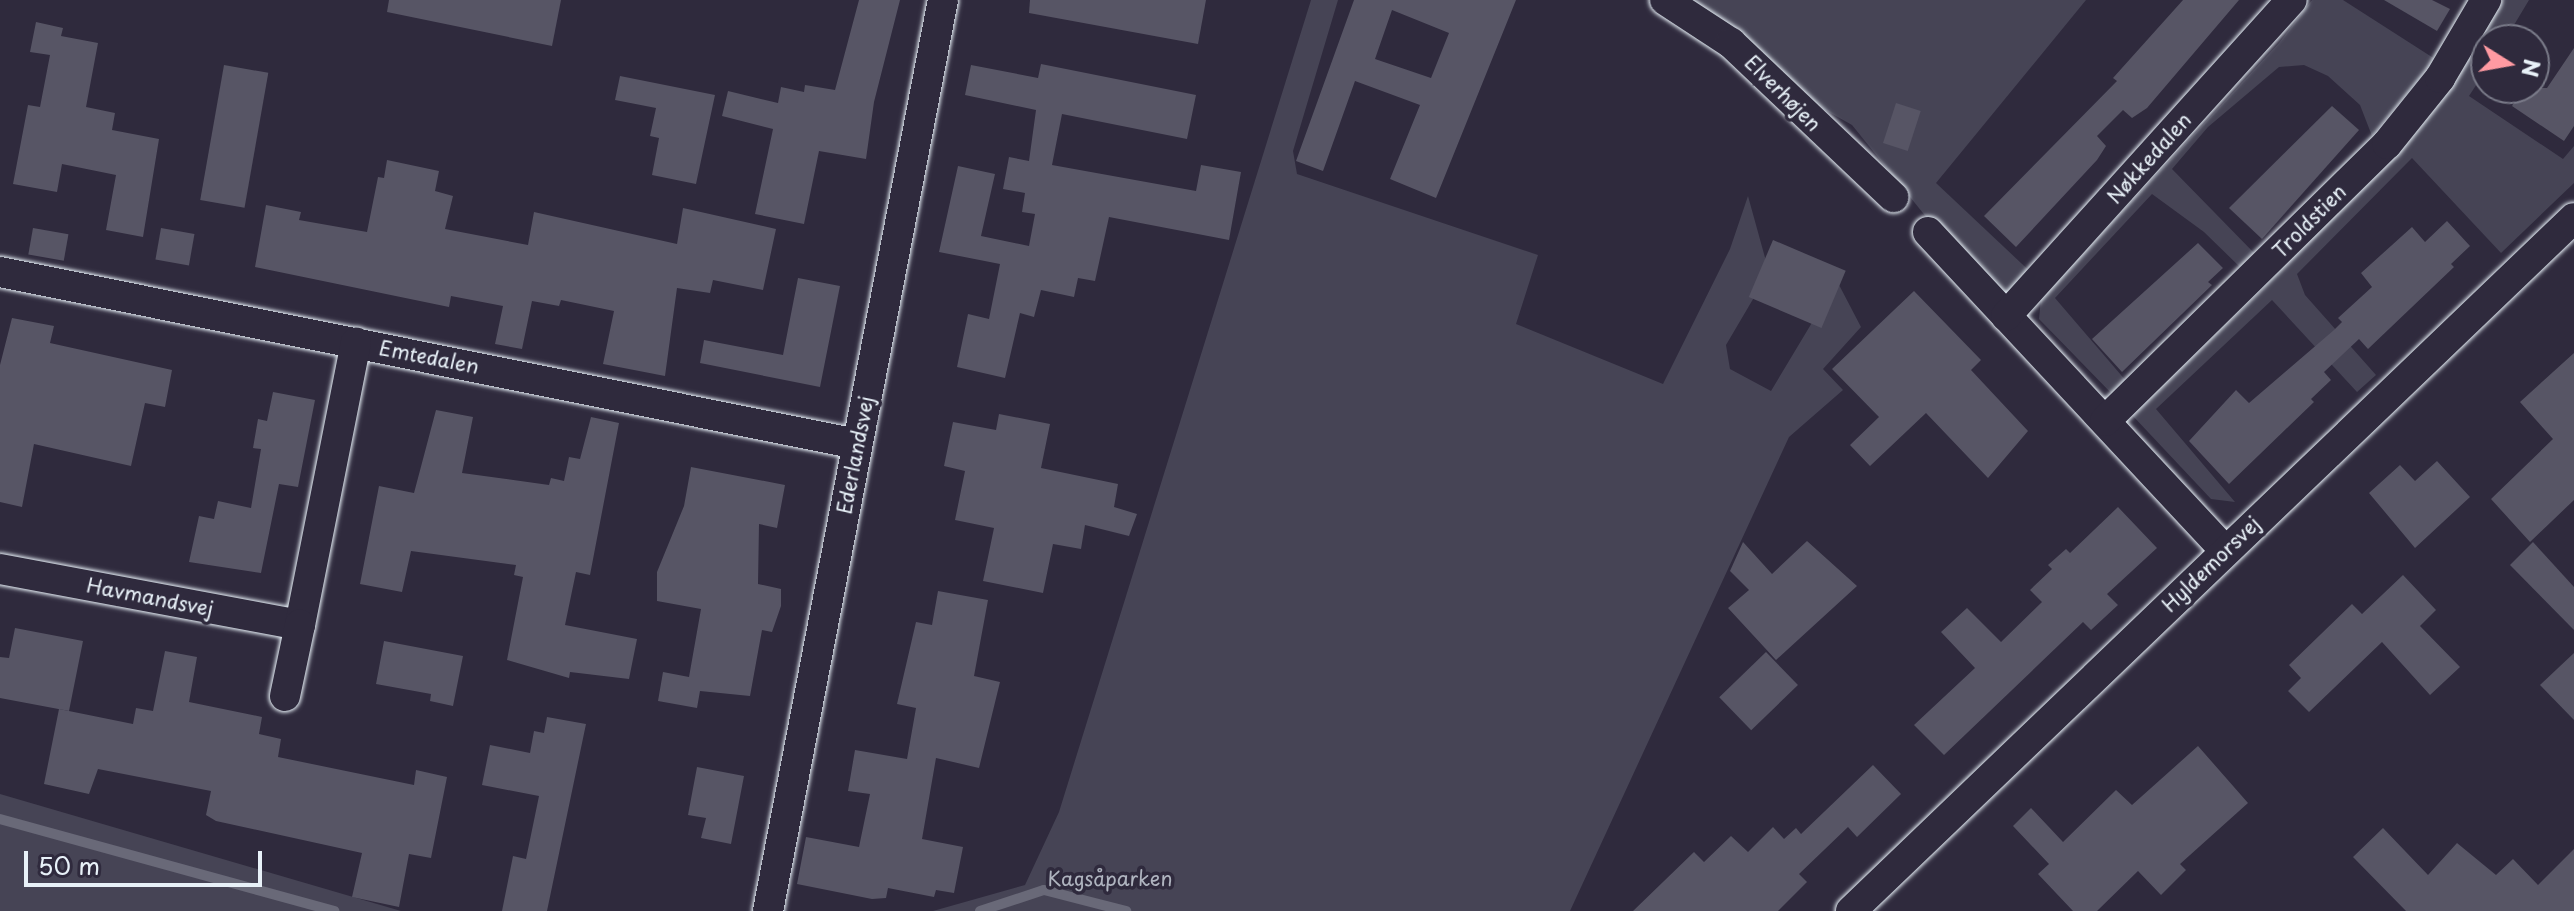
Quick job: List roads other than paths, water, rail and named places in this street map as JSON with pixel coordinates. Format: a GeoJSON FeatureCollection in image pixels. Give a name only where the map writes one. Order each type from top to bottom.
{"type":"FeatureCollection","features":[{"type":"Feature","properties":{"kind":"street","name":"Ederlandsvej"},"geometry":{"type":"LineString","coordinates":[[768,911],[943,0]]}},
{"type":"Feature","properties":{"kind":"street","name":"Elverhøjen"},"geometry":{"type":"LineString","coordinates":[[1665,0],[1731,43],[1893,197]]}},
{"type":"Feature","properties":{"kind":"street","name":"Nøkkedalen"},"geometry":{"type":"LineString","coordinates":[[2006,316],[2292,0]]}},
{"type":"Feature","properties":{"kind":"street","name":"Troldstien"},"geometry":{"type":"LineString","coordinates":[[2105,421],[2387,144],[2440,78],[2486,0]]}},
{"type":"Feature","properties":{"kind":"street","name":"Hyldemorsvej"},"geometry":{"type":"LineString","coordinates":[[1851,911],[2574,218]]}},
{"type":"Feature","properties":{"kind":"street"},"geometry":{"type":"LineString","coordinates":[[1928,232],[2225,550]]}},
{"type":"Feature","properties":{"kind":"street","name":"Emtedalen"},"geometry":{"type":"LineString","coordinates":[[0,272],[857,444]]}},
{"type":"Feature","properties":{"kind":"street"},"geometry":{"type":"LineString","coordinates":[[285,696],[356,342]]}},
{"type":"Feature","properties":{"kind":"street","name":"Havmandsvej"},"geometry":{"type":"LineString","coordinates":[[0,569],[300,625]]}},
{"type":"Feature","properties":{"kind":"waterway"},"geometry":{"type":"LineString","coordinates":[[0,819],[335,911]]}},
{"type":"Feature","properties":{"kind":"waterway"},"geometry":{"type":"LineString","coordinates":[[980,911],[1044,890],[1126,911]]}},
{"type":"Feature","properties":{"kind":"park label","name":"Kagsåparken"},"geometry":{"type":"Point","coordinates":[1110,878]}}]}
